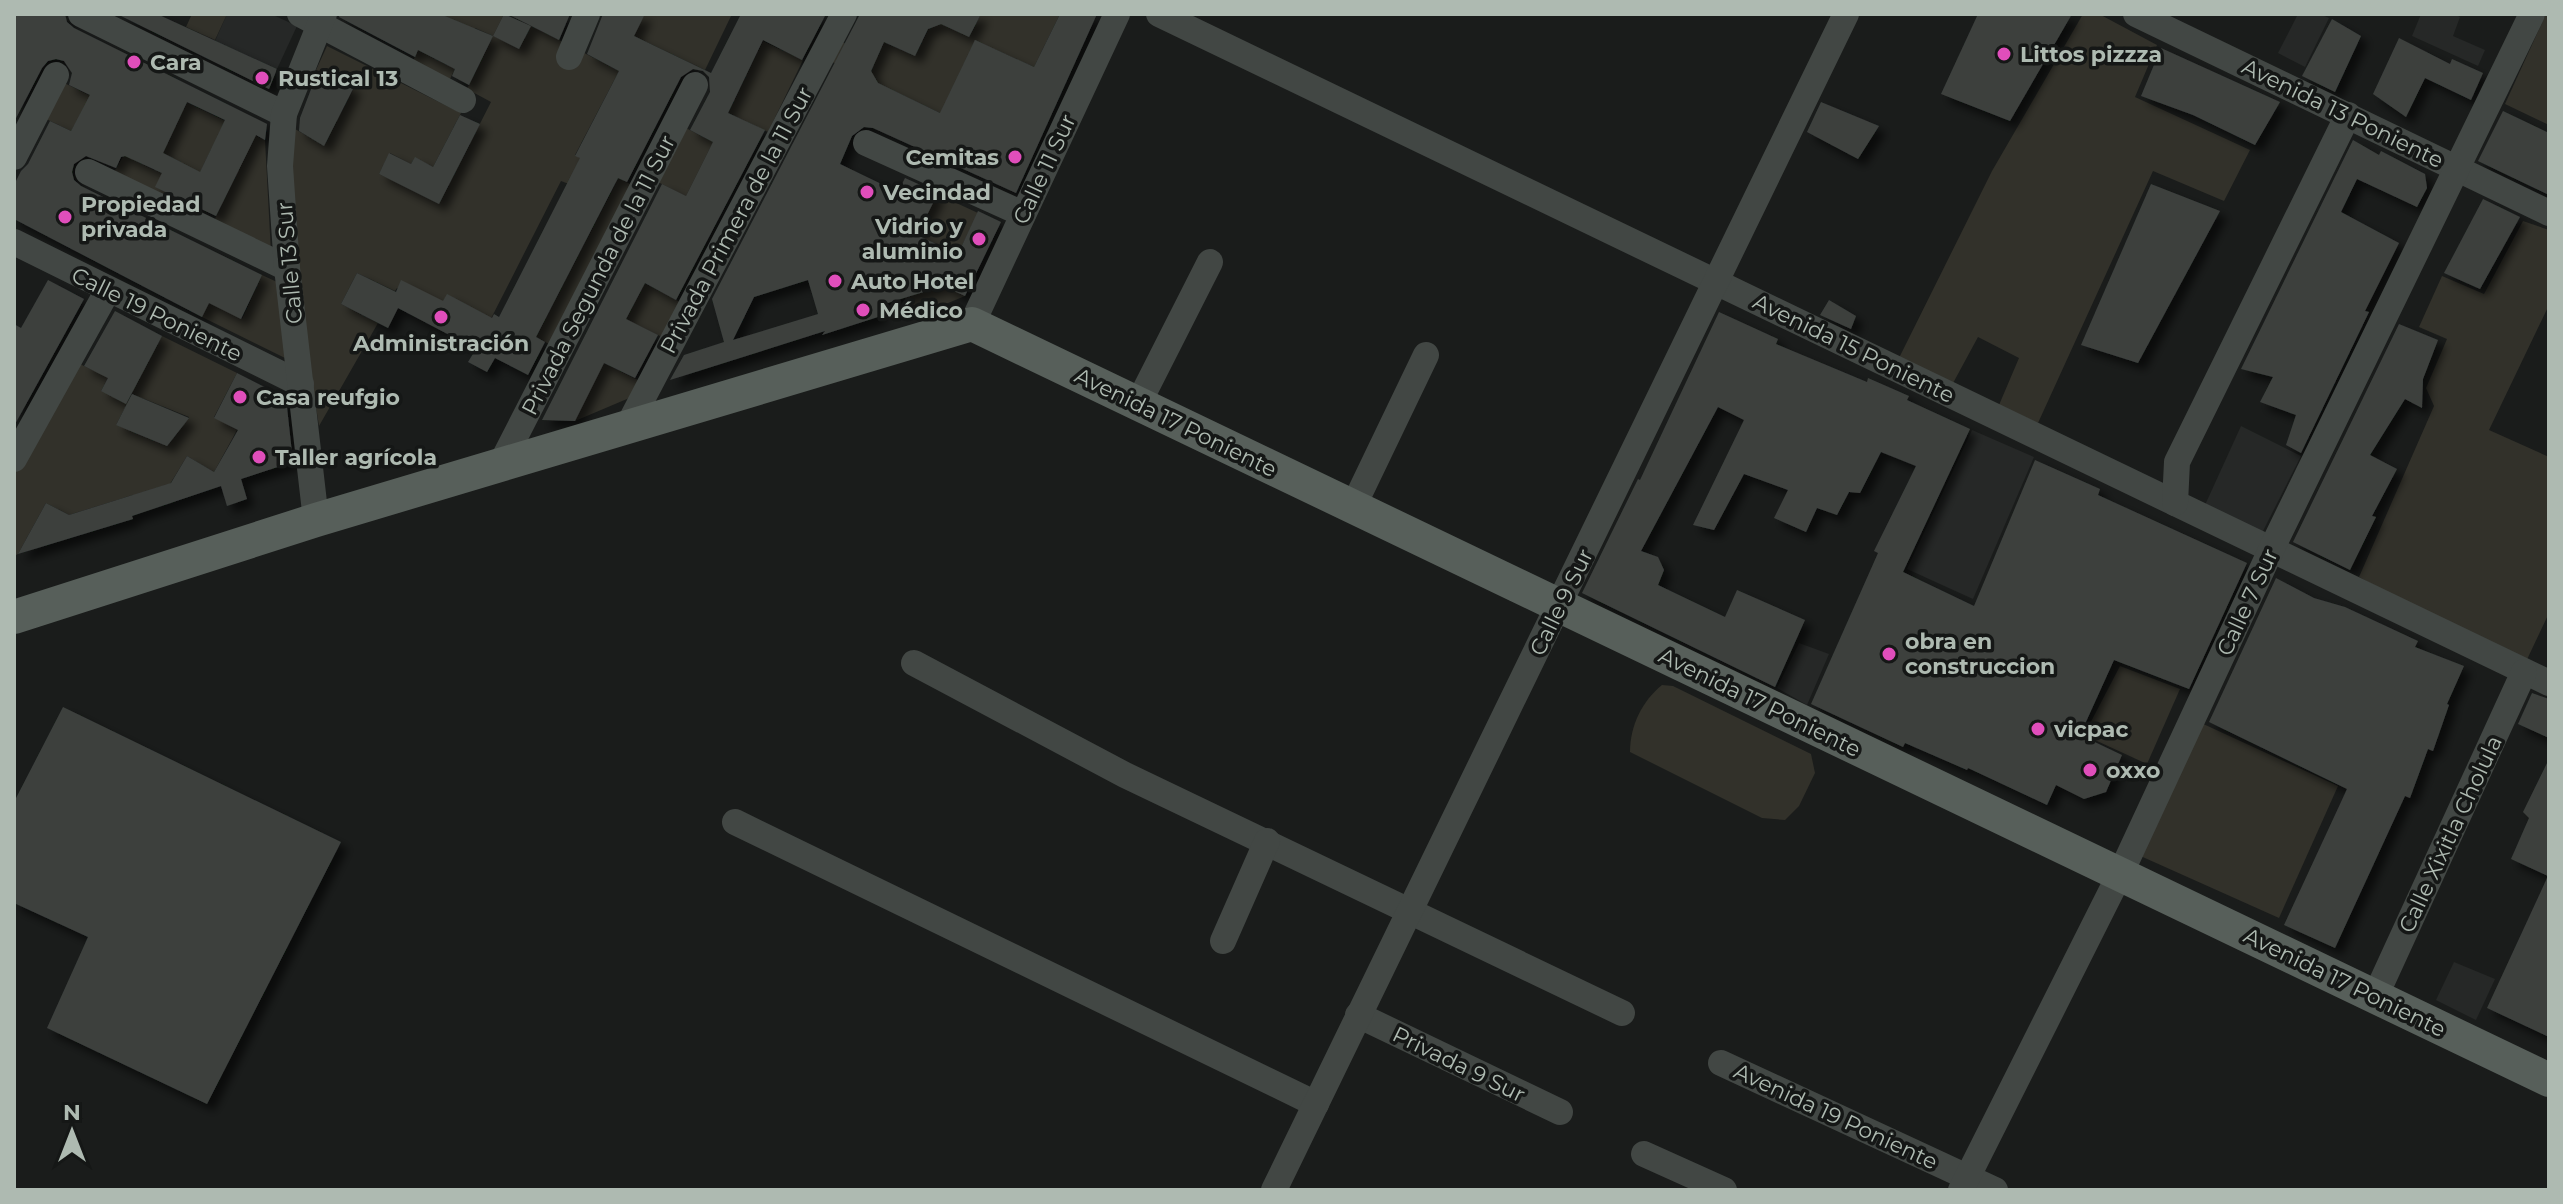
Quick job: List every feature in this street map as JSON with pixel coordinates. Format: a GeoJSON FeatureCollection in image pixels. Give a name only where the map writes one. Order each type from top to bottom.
{"type":"FeatureCollection","features":[{"type":"Feature","properties":{"kind":"main road"},"geometry":{"type":"LineString","coordinates":[[14,617],[316,520],[972,324]]}},
{"type":"Feature","properties":{"kind":"main road","name":"Avenida 17 Poniente"},"geometry":{"type":"LineString","coordinates":[[972,324],[2549,1080]]}},
{"type":"Feature","properties":{"kind":"street"},"geometry":{"type":"LineString","coordinates":[[81,14],[284,114]]}},
{"type":"Feature","properties":{"kind":"street"},"geometry":{"type":"LineString","coordinates":[[569,57],[587,14]]}},
{"type":"Feature","properties":{"kind":"street","name":"Privada Primera de la 11 Sur"},"geometry":{"type":"LineString","coordinates":[[628,426],[844,14]]}},
{"type":"Feature","properties":{"kind":"street","name":"Calle 11 Sur"},"geometry":{"type":"LineString","coordinates":[[972,324],[1117,14]]}},
{"type":"Feature","properties":{"kind":"street","name":"Avenida 15 Poniente"},"geometry":{"type":"LineString","coordinates":[[1159,14],[2549,683]]}},
{"type":"Feature","properties":{"kind":"street","name":"Calle 9 Sur"},"geometry":{"type":"LineString","coordinates":[[1274,1190],[1846,14]]}},
{"type":"Feature","properties":{"kind":"street","name":"Avenida 13 Poniente"},"geometry":{"type":"LineString","coordinates":[[2136,14],[2549,213]]}},
{"type":"Feature","properties":{"kind":"street","name":"Calle 7 Sur"},"geometry":{"type":"LineString","coordinates":[[1964,1183],[2120,874],[2271,550],[2532,14]]}},
{"type":"Feature","properties":{"kind":"street"},"geometry":{"type":"LineString","coordinates":[[315,17],[463,100]]}},
{"type":"Feature","properties":{"kind":"street","name":"Calle 13 Sur"},"geometry":{"type":"LineString","coordinates":[[315,17],[284,114],[280,166],[287,268],[316,520]]}},
{"type":"Feature","properties":{"kind":"street"},"geometry":{"type":"LineString","coordinates":[[14,157],[56,75]]}},
{"type":"Feature","properties":{"kind":"street","name":"Privada Segunda de la 11 Sur"},"geometry":{"type":"LineString","coordinates":[[501,464],[695,85]]}},
{"type":"Feature","properties":{"kind":"street"},"geometry":{"type":"LineString","coordinates":[[2175,503],[2177,462],[2348,115]]}},
{"type":"Feature","properties":{"kind":"street"},"geometry":{"type":"LineString","coordinates":[[866,143],[1023,214]]}},
{"type":"Feature","properties":{"kind":"street"},"geometry":{"type":"LineString","coordinates":[[88,172],[287,268]]}},
{"type":"Feature","properties":{"kind":"street","name":"Calle 19 Poniente"},"geometry":{"type":"LineString","coordinates":[[14,242],[301,384]]}},
{"type":"Feature","properties":{"kind":"street"},"geometry":{"type":"LineString","coordinates":[[1138,404],[1210,262]]}},
{"type":"Feature","properties":{"kind":"street"},"geometry":{"type":"LineString","coordinates":[[14,459],[108,290]]}},
{"type":"Feature","properties":{"kind":"street"},"geometry":{"type":"LineString","coordinates":[[1353,507],[1426,355]]}},
{"type":"Feature","properties":{"kind":"street"},"geometry":{"type":"LineString","coordinates":[[2145,489],[2177,462]]}},
{"type":"Feature","properties":{"kind":"street"},"geometry":{"type":"LineString","coordinates":[[914,663],[1125,775],[1622,1013]]}},
{"type":"Feature","properties":{"kind":"street","name":"Calle Xixitla Cholula"},"geometry":{"type":"LineString","coordinates":[[2375,997],[2524,672]]}},
{"type":"Feature","properties":{"kind":"street"},"geometry":{"type":"LineString","coordinates":[[735,822],[1316,1104]]}},
{"type":"Feature","properties":{"kind":"street"},"geometry":{"type":"LineString","coordinates":[[1223,941],[1267,841]]}},
{"type":"Feature","properties":{"kind":"street","name":"Privada 9 Sur"},"geometry":{"type":"LineString","coordinates":[[1358,1015],[1560,1112]]}},
{"type":"Feature","properties":{"kind":"street","name":"Avenida 19 Poniente"},"geometry":{"type":"LineString","coordinates":[[1721,1063],[1964,1183],[1995,1190]]}},
{"type":"Feature","properties":{"kind":"street"},"geometry":{"type":"LineString","coordinates":[[1644,1154],[1724,1190]]}},
{"type":"Feature","properties":{"kind":"shaded area"},"geometry":{"type":"Polygon","coordinates":[[[192,14],[227,14],[215,40],[186,27],[192,14]]]}},
{"type":"Feature","properties":{"kind":"shaded area"},"geometry":{"type":"Polygon","coordinates":[[[227,14],[271,14],[297,26],[277,69],[215,41],[227,14]]]}},
{"type":"Feature","properties":{"kind":"shaded area"},"geometry":{"type":"Polygon","coordinates":[[[440,14],[504,14],[493,36],[475,28],[449,81],[412,63],[418,50],[447,65],[440,14]]]}},
{"type":"Feature","properties":{"kind":"shaded area"},"geometry":{"type":"Polygon","coordinates":[[[507,14],[536,14],[532,26],[619,71],[575,155],[586,161],[574,186],[561,181],[476,348],[457,339],[471,311],[423,301],[357,273],[341,304],[378,323],[319,426],[298,293],[290,126],[324,146],[354,88],[316,70],[327,46],[461,113],[433,167],[415,158],[411,164],[390,153],[379,174],[439,204],[491,102],[467,89],[493,36],[519,49],[531,26],[507,14]]]}},
{"type":"Feature","properties":{"kind":"shaded area"},"geometry":{"type":"Polygon","coordinates":[[[645,14],[732,14],[705,70],[634,36],[645,14]]]}},
{"type":"Feature","properties":{"kind":"shaded area"},"geometry":{"type":"Polygon","coordinates":[[[981,14],[1060,14],[1034,67],[994,49],[976,130],[828,60],[838,40],[876,58],[884,42],[915,56],[933,20],[969,37],[981,14]]]}},
{"type":"Feature","properties":{"kind":"shaded area"},"geometry":{"type":"Polygon","coordinates":[[[2083,14],[2099,14],[2157,45],[2135,97],[2250,150],[2224,201],[2153,171],[2038,423],[1999,405],[2019,358],[1978,337],[1952,385],[1899,358],[1992,171],[2083,14]]]}},
{"type":"Feature","properties":{"kind":"shaded area"},"geometry":{"type":"Polygon","coordinates":[[[2298,14],[2320,14],[2329,18],[2305,67],[2278,53],[2298,14]]]}},
{"type":"Feature","properties":{"kind":"shaded area"},"geometry":{"type":"Polygon","coordinates":[[[2421,14],[2454,14],[2460,17],[2453,36],[2485,50],[2478,66],[2412,36],[2421,14]]]}},
{"type":"Feature","properties":{"kind":"shaded area"},"geometry":{"type":"Polygon","coordinates":[[[2546,14],[2549,14],[2549,125],[2505,104],[2546,14]]]}},
{"type":"Feature","properties":{"kind":"shaded area"},"geometry":{"type":"Polygon","coordinates":[[[763,41],[803,60],[768,132],[728,113],[763,41]]]}},
{"type":"Feature","properties":{"kind":"shaded area"},"geometry":{"type":"Polygon","coordinates":[[[110,65],[265,140],[271,253],[212,225],[222,204],[208,198],[221,172],[234,178],[241,164],[211,150],[181,211],[111,177],[134,138],[130,135],[135,126],[146,131],[132,159],[154,170],[172,131],[121,106],[117,114],[107,109],[100,124],[94,122],[89,133],[83,130],[86,125],[77,121],[71,131],[40,116],[58,80],[89,95],[95,94],[110,65]]]}},
{"type":"Feature","properties":{"kind":"shaded area"},"geometry":{"type":"Polygon","coordinates":[[[684,127],[713,142],[686,196],[656,181],[684,127]]]}},
{"type":"Feature","properties":{"kind":"shaded area"},"geometry":{"type":"Polygon","coordinates":[[[609,173],[632,185],[549,344],[536,337],[616,183],[609,173]]]}},
{"type":"Feature","properties":{"kind":"shaded area"},"geometry":{"type":"Polygon","coordinates":[[[937,194],[978,213],[958,254],[917,235],[937,194]]]}},
{"type":"Feature","properties":{"kind":"shaded area"},"geometry":{"type":"Polygon","coordinates":[[[2523,221],[2549,230],[2549,305],[2489,430],[2549,457],[2549,613],[2523,668],[2359,577],[2434,406],[2426,388],[2447,339],[2419,327],[2442,276],[2484,294],[2523,221]]]}},
{"type":"Feature","properties":{"kind":"shaded area"},"geometry":{"type":"Polygon","coordinates":[[[262,275],[277,282],[285,358],[202,317],[209,303],[242,319],[262,275]]]}},
{"type":"Feature","properties":{"kind":"shaded area"},"geometry":{"type":"Polygon","coordinates":[[[925,277],[965,296],[912,318],[905,298],[929,290],[925,277]]]}},
{"type":"Feature","properties":{"kind":"shaded area"},"geometry":{"type":"Polygon","coordinates":[[[645,283],[680,302],[662,337],[626,319],[645,283]]]}},
{"type":"Feature","properties":{"kind":"shaded area"},"geometry":{"type":"Polygon","coordinates":[[[162,336],[237,373],[214,417],[237,430],[214,472],[187,456],[156,507],[133,495],[69,515],[46,503],[14,556],[14,476],[76,362],[94,371],[110,374],[101,391],[140,377],[162,336]],[[132,394],[116,425],[189,418],[132,394]]]}},
{"type":"Feature","properties":{"kind":"shaded area"},"geometry":{"type":"Polygon","coordinates":[[[604,363],[640,381],[634,396],[575,421],[604,363]]]}},
{"type":"Feature","properties":{"kind":"shaded area"},"geometry":{"type":"Polygon","coordinates":[[[2241,426],[2301,456],[2262,533],[2205,505],[2241,426]]]}},
{"type":"Feature","properties":{"kind":"shaded area"},"geometry":{"type":"Polygon","coordinates":[[[1972,430],[2034,457],[1973,599],[1907,569],[1972,430]]]}},
{"type":"Feature","properties":{"kind":"shaded area"},"geometry":{"type":"Polygon","coordinates":[[[1799,643],[1829,654],[1807,705],[1777,688],[1799,643]]]}},
{"type":"Feature","properties":{"kind":"shaded area"},"geometry":{"type":"Polygon","coordinates":[[[2120,666],[2180,689],[2147,764],[2084,735],[2120,666]]]}},
{"type":"Feature","properties":{"kind":"shaded area"},"geometry":{"type":"Polygon","coordinates":[[[1662,685],[1673,686],[1811,754],[1815,773],[1799,806],[1785,820],[1762,818],[1630,752],[1638,715],[1662,685]]]}},
{"type":"Feature","properties":{"kind":"shaded area"},"geometry":{"type":"Polygon","coordinates":[[[2199,722],[2338,786],[2279,918],[2136,854],[2199,722]]]}},
{"type":"Feature","properties":{"kind":"shaded area"},"geometry":{"type":"Polygon","coordinates":[[[2454,962],[2495,979],[2476,1020],[2436,1000],[2454,962]]]}},
{"type":"Feature","properties":{"kind":"building"},"geometry":{"type":"Polygon","coordinates":[[[14,14],[65,14],[67,22],[74,28],[267,124],[265,140],[256,135],[216,216],[155,187],[162,173],[125,156],[121,157],[116,168],[86,156],[74,164],[72,172],[74,180],[81,186],[262,275],[241,319],[209,303],[202,317],[14,219],[14,185],[50,121],[71,131],[90,95],[69,85],[72,73],[64,61],[48,61],[42,68],[14,122],[14,14]],[[187,102],[163,153],[200,172],[225,120],[187,102]]]}},
{"type":"Feature","properties":{"kind":"building"},"geometry":{"type":"Polygon","coordinates":[[[117,14],[157,14],[277,69],[269,89],[117,14]]]}},
{"type":"Feature","properties":{"kind":"building"},"geometry":{"type":"Polygon","coordinates":[[[340,14],[440,14],[493,36],[469,85],[452,76],[455,69],[418,50],[415,57],[339,17],[340,14]]]}},
{"type":"Feature","properties":{"kind":"building"},"geometry":{"type":"Polygon","coordinates":[[[504,14],[531,26],[519,49],[493,36],[504,14]]]}},
{"type":"Feature","properties":{"kind":"building"},"geometry":{"type":"Polygon","coordinates":[[[508,14],[570,14],[559,40],[508,14]]]}},
{"type":"Feature","properties":{"kind":"building"},"geometry":{"type":"Polygon","coordinates":[[[603,14],[645,14],[634,36],[711,73],[741,14],[826,14],[802,60],[763,40],[728,113],[765,130],[676,300],[645,283],[626,319],[658,335],[635,378],[604,363],[575,421],[542,420],[662,184],[686,196],[713,142],[690,130],[710,92],[709,77],[703,71],[693,69],[681,77],[627,182],[618,178],[536,337],[545,342],[528,375],[495,358],[487,372],[468,362],[476,349],[398,308],[388,328],[341,304],[357,273],[396,292],[401,280],[443,301],[447,294],[492,318],[494,314],[499,317],[580,158],[575,156],[619,71],[587,54],[603,14]]]}},
{"type":"Feature","properties":{"kind":"building"},"geometry":{"type":"Polygon","coordinates":[[[860,14],[981,14],[969,37],[941,24],[928,29],[915,56],[884,42],[871,71],[878,83],[940,113],[975,40],[1034,67],[1060,14],[1097,14],[1016,193],[873,128],[864,127],[852,136],[840,164],[898,192],[905,178],[938,193],[917,235],[958,254],[978,211],[1001,222],[965,296],[943,286],[878,306],[881,316],[670,380],[684,355],[724,342],[712,299],[860,14]],[[808,280],[754,297],[733,340],[818,314],[808,280]]]}},
{"type":"Feature","properties":{"kind":"building","name":"Littos pizzza"},"geometry":{"type":"Polygon","coordinates":[[[1978,14],[2072,14],[2010,121],[1941,94],[1978,14]]]}},
{"type":"Feature","properties":{"kind":"building"},"geometry":{"type":"Polygon","coordinates":[[[2332,19],[2361,36],[2335,92],[2302,76],[2332,19]]]}},
{"type":"Feature","properties":{"kind":"building"},"geometry":{"type":"Polygon","coordinates":[[[2399,38],[2450,64],[2452,59],[2483,73],[2471,100],[2425,78],[2406,117],[2373,94],[2399,38]]]}},
{"type":"Feature","properties":{"kind":"building"},"geometry":{"type":"Polygon","coordinates":[[[2161,48],[2280,102],[2255,145],[2193,115],[2141,96],[2161,48]]]}},
{"type":"Feature","properties":{"kind":"building"},"geometry":{"type":"Polygon","coordinates":[[[318,71],[354,87],[324,146],[299,131],[300,118],[318,71]]]}},
{"type":"Feature","properties":{"kind":"building"},"geometry":{"type":"Polygon","coordinates":[[[1821,102],[1879,126],[1858,159],[1807,132],[1821,102]]]}},
{"type":"Feature","properties":{"kind":"building"},"geometry":{"type":"Polygon","coordinates":[[[2503,111],[2549,133],[2549,195],[2478,161],[2503,111]]]}},
{"type":"Feature","properties":{"kind":"building"},"geometry":{"type":"Polygon","coordinates":[[[460,115],[480,124],[439,204],[379,174],[389,153],[411,164],[415,157],[433,167],[460,115]]]}},
{"type":"Feature","properties":{"kind":"building"},"geometry":{"type":"Polygon","coordinates":[[[2353,140],[2379,155],[2381,151],[2425,174],[2427,188],[2417,207],[2357,179],[2341,212],[2399,243],[2301,453],[2286,445],[2296,415],[2260,402],[2273,377],[2241,369],[2353,140]]]}},
{"type":"Feature","properties":{"kind":"building"},"geometry":{"type":"Polygon","coordinates":[[[2151,184],[2220,211],[2138,363],[2081,345],[2151,184]]]}},
{"type":"Feature","properties":{"kind":"building"},"geometry":{"type":"Polygon","coordinates":[[[2483,199],[2520,217],[2480,289],[2444,273],[2483,199]]]}},
{"type":"Feature","properties":{"kind":"building"},"geometry":{"type":"Polygon","coordinates":[[[48,280],[84,299],[14,426],[14,324],[21,328],[48,280]]]}},
{"type":"Feature","properties":{"kind":"building"},"geometry":{"type":"Polygon","coordinates":[[[1829,300],[1856,316],[1851,329],[1820,315],[1829,300]]]}},
{"type":"Feature","properties":{"kind":"building"},"geometry":{"type":"Polygon","coordinates":[[[115,311],[162,336],[126,404],[101,391],[108,378],[84,366],[115,311]]]}},
{"type":"Feature","properties":{"kind":"building"},"geometry":{"type":"Polygon","coordinates":[[[1719,312],[1778,339],[1776,344],[1867,382],[1868,378],[1970,429],[1903,572],[1974,606],[2035,460],[2100,489],[2098,495],[2247,563],[2189,689],[2114,660],[2080,735],[2122,755],[2106,792],[2084,799],[2056,785],[2047,805],[1968,768],[1905,743],[1903,747],[1811,704],[1878,553],[1874,551],[1916,466],[1881,452],[1860,493],[1849,492],[1837,515],[1817,508],[1806,532],[1774,518],[1788,490],[1744,474],[1714,530],[1693,525],[1744,420],[1718,407],[1641,551],[1658,557],[1664,570],[1658,585],[1725,617],[1737,590],[1805,620],[1775,687],[1582,593],[1640,480],[1719,312]]]}},
{"type":"Feature","properties":{"kind":"building"},"geometry":{"type":"Polygon","coordinates":[[[2399,324],[2438,340],[2423,379],[2422,408],[2405,399],[2370,455],[2397,469],[2372,516],[2376,517],[2350,570],[2293,542],[2399,324]]]}},
{"type":"Feature","properties":{"kind":"building"},"geometry":{"type":"Polygon","coordinates":[[[237,373],[286,398],[293,462],[241,479],[247,499],[227,506],[221,486],[132,516],[133,519],[18,554],[46,503],[69,515],[171,483],[187,456],[214,472],[238,430],[214,418],[237,373]]]}},
{"type":"Feature","properties":{"kind":"building"},"geometry":{"type":"Polygon","coordinates":[[[132,394],[189,418],[167,446],[116,425],[132,394]]]}},
{"type":"Feature","properties":{"kind":"building"},"geometry":{"type":"Polygon","coordinates":[[[2276,578],[2314,598],[2345,607],[2418,641],[2415,647],[2464,666],[2447,704],[2433,751],[2428,749],[2410,798],[2405,796],[2335,948],[2284,925],[2347,789],[2209,722],[2276,578]]]}},
{"type":"Feature","properties":{"kind":"building"},"geometry":{"type":"Polygon","coordinates":[[[2532,693],[2549,699],[2549,738],[2518,724],[2532,693]]]}},
{"type":"Feature","properties":{"kind":"building"},"geometry":{"type":"Polygon","coordinates":[[[63,707],[341,842],[207,1104],[47,1028],[88,937],[14,903],[14,802],[63,707]]]}},
{"type":"Feature","properties":{"kind":"building"},"geometry":{"type":"Polygon","coordinates":[[[2549,759],[2549,1037],[2487,1008],[2548,876],[2511,859],[2529,818],[2523,812],[2549,759]]]}},
{"type":"Feature","properties":{"kind":"place","name":"Littos pizzza"},"geometry":{"type":"Point","coordinates":[2004,54]}},
{"type":"Feature","properties":{"kind":"place","name":"Cara"},"geometry":{"type":"Point","coordinates":[134,62]}},
{"type":"Feature","properties":{"kind":"place","name":"Rustical 13"},"geometry":{"type":"Point","coordinates":[262,78]}},
{"type":"Feature","properties":{"kind":"place","name":"Cemitas"},"geometry":{"type":"Point","coordinates":[1015,157]}},
{"type":"Feature","properties":{"kind":"place","name":"Vecindad"},"geometry":{"type":"Point","coordinates":[867,192]}},
{"type":"Feature","properties":{"kind":"place","name":"Propiedad privada"},"geometry":{"type":"Point","coordinates":[65,217]}},
{"type":"Feature","properties":{"kind":"place","name":"Vidrio y aluminio"},"geometry":{"type":"Point","coordinates":[979,239]}},
{"type":"Feature","properties":{"kind":"place","name":"Auto Hotel"},"geometry":{"type":"Point","coordinates":[835,281]}},
{"type":"Feature","properties":{"kind":"place","name":"Médico"},"geometry":{"type":"Point","coordinates":[863,310]}},
{"type":"Feature","properties":{"kind":"place","name":"Administración"},"geometry":{"type":"Point","coordinates":[441,317]}},
{"type":"Feature","properties":{"kind":"place","name":"Casa reufgio"},"geometry":{"type":"Point","coordinates":[240,397]}},
{"type":"Feature","properties":{"kind":"place","name":"Taller agrícola"},"geometry":{"type":"Point","coordinates":[259,457]}},
{"type":"Feature","properties":{"kind":"place","name":"obra en construccion"},"geometry":{"type":"Point","coordinates":[1889,654]}},
{"type":"Feature","properties":{"kind":"place","name":"vicpac"},"geometry":{"type":"Point","coordinates":[2038,729]}},
{"type":"Feature","properties":{"kind":"place","name":"oxxo"},"geometry":{"type":"Point","coordinates":[2090,770]}}]}
